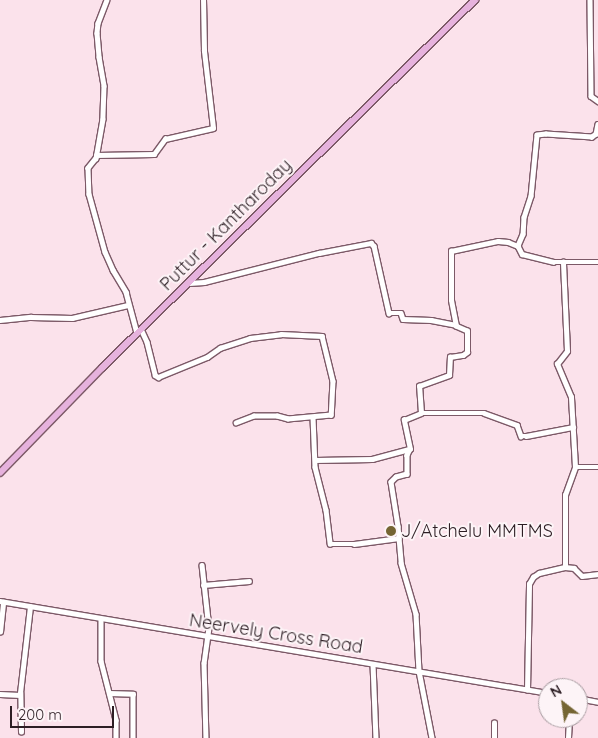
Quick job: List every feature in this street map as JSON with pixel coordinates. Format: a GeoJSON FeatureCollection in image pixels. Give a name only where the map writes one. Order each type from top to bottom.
{"type":"FeatureCollection","features":[{"type":"Feature","properties":{"kind":"main road","name":"Puttur - Kantharoday"},"geometry":{"type":"LineString","coordinates":[[0,473],[139,331],[475,0]]}},
{"type":"Feature","properties":{"kind":"street"},"geometry":{"type":"LineString","coordinates":[[107,0],[98,23],[99,57],[105,99],[96,155],[88,168],[91,209],[110,264],[126,292],[128,305],[139,331],[147,342],[155,375],[158,377],[207,357],[220,348],[250,338],[281,334],[322,336],[333,381],[331,415],[288,419],[276,416],[254,416],[236,423]]}},
{"type":"Feature","properties":{"kind":"street"},"geometry":{"type":"LineString","coordinates":[[96,155],[154,154],[164,139],[213,128],[204,51],[204,0]]}},
{"type":"Feature","properties":{"kind":"street"},"geometry":{"type":"LineString","coordinates":[[590,0],[591,96],[598,101]]}},
{"type":"Feature","properties":{"kind":"street"},"geometry":{"type":"LineString","coordinates":[[518,246],[523,234],[524,218],[531,196],[537,135],[592,136],[596,134],[598,124]]}},
{"type":"Feature","properties":{"kind":"street"},"geometry":{"type":"LineString","coordinates":[[456,325],[451,300],[451,251],[498,242],[508,242],[518,246],[522,254],[553,262],[598,262]]}},
{"type":"Feature","properties":{"kind":"street"},"geometry":{"type":"LineString","coordinates":[[188,283],[204,282],[319,253],[371,244],[374,246],[389,313],[401,313],[403,319],[431,320],[456,325],[467,332],[467,352],[463,355],[450,357],[449,375],[418,386],[421,413]]}},
{"type":"Feature","properties":{"kind":"street"},"geometry":{"type":"LineString","coordinates":[[563,262],[567,350],[557,364],[571,397],[575,467],[565,495],[565,567]]}},
{"type":"Feature","properties":{"kind":"street"},"geometry":{"type":"LineString","coordinates":[[0,320],[30,317],[72,318],[128,305]]}},
{"type":"Feature","properties":{"kind":"street"},"geometry":{"type":"LineString","coordinates":[[432,738],[419,671],[416,614],[410,588],[403,574],[391,482],[396,477],[407,474],[407,455],[410,449],[404,420],[421,413],[484,413],[517,425],[521,436],[572,426]]}},
{"type":"Feature","properties":{"kind":"street"},"geometry":{"type":"LineString","coordinates":[[313,416],[315,460],[330,544],[354,544],[399,538]]}},
{"type":"Feature","properties":{"kind":"street"},"geometry":{"type":"LineString","coordinates":[[315,460],[339,462],[372,459],[410,449]]}},
{"type":"Feature","properties":{"kind":"street"},"geometry":{"type":"LineString","coordinates":[[575,467],[598,467]]}},
{"type":"Feature","properties":{"kind":"street"},"geometry":{"type":"LineString","coordinates":[[202,565],[209,628],[204,663],[206,738]]}},
{"type":"Feature","properties":{"kind":"street"},"geometry":{"type":"LineString","coordinates":[[528,690],[529,584],[533,577],[539,573],[565,567],[574,568],[582,576],[598,574]]}},
{"type":"Feature","properties":{"kind":"street"},"geometry":{"type":"LineString","coordinates":[[203,585],[249,580]]}},
{"type":"Feature","properties":{"kind":"street"},"geometry":{"type":"LineString","coordinates":[[0,632],[2,601]]}},
{"type":"Feature","properties":{"kind":"street","name":"Neervely Cross Road"},"geometry":{"type":"LineString","coordinates":[[2,601],[538,692]]}},
{"type":"Feature","properties":{"kind":"street"},"geometry":{"type":"LineString","coordinates":[[21,732],[20,695],[30,607]]}},
{"type":"Feature","properties":{"kind":"street"},"geometry":{"type":"LineString","coordinates":[[101,619],[101,662],[116,720],[116,738]]}},
{"type":"Feature","properties":{"kind":"street"},"geometry":{"type":"LineString","coordinates":[[373,664],[376,738]]}},
{"type":"Feature","properties":{"kind":"street"},"geometry":{"type":"LineString","coordinates":[[0,694],[20,695]]}},
{"type":"Feature","properties":{"kind":"street"},"geometry":{"type":"LineString","coordinates":[[109,694],[133,694],[133,738]]}},
{"type":"Feature","properties":{"kind":"street"},"geometry":{"type":"LineString","coordinates":[[494,723],[494,738]]}},
{"type":"Feature","properties":{"kind":"place","name":"J/Atchelu MMTMS"},"geometry":{"type":"Point","coordinates":[391,531]}}]}
